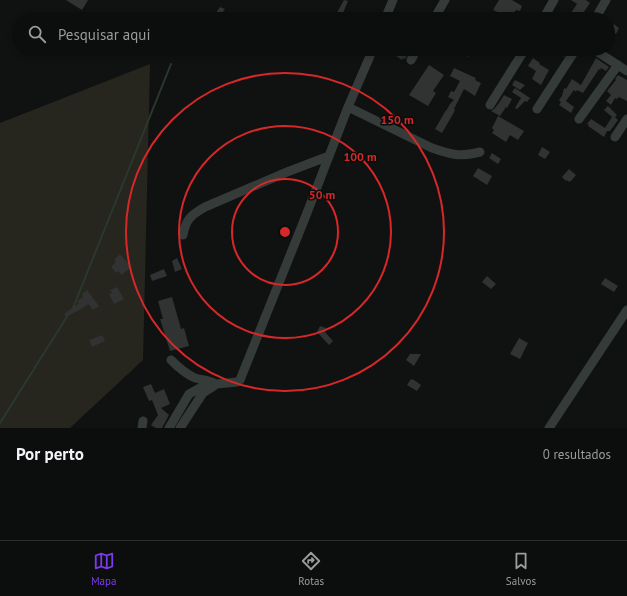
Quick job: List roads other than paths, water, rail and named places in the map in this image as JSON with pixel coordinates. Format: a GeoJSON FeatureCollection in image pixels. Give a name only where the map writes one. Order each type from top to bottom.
{"type":"FeatureCollection","features":[{"type":"Feature","properties":{"kind":"street"},"geometry":{"type":"LineString","coordinates":[[388,12],[394,0]]}},
{"type":"Feature","properties":{"kind":"street"},"geometry":{"type":"LineString","coordinates":[[438,12],[445,0]]}},
{"type":"Feature","properties":{"kind":"street"},"geometry":{"type":"LineString","coordinates":[[547,12],[554,0]]}},
{"type":"Feature","properties":{"kind":"street"},"geometry":{"type":"LineString","coordinates":[[599,12],[606,0]]}},
{"type":"Feature","properties":{"kind":"street"},"geometry":{"type":"LineString","coordinates":[[169,428],[189,394],[200,388],[215,383],[238,382],[240,380],[348,107],[370,56]]}},
{"type":"Feature","properties":{"kind":"street"},"geometry":{"type":"LineString","coordinates":[[411,60],[413,56]]}},
{"type":"Feature","properties":{"kind":"street"},"geometry":{"type":"LineString","coordinates":[[490,106],[521,56]]}},
{"type":"Feature","properties":{"kind":"street"},"geometry":{"type":"LineString","coordinates":[[538,109],[572,56]]}},
{"type":"Feature","properties":{"kind":"street"},"geometry":{"type":"LineString","coordinates":[[604,56],[627,70]]}},
{"type":"Feature","properties":{"kind":"street"},"geometry":{"type":"LineString","coordinates":[[579,119],[618,65]]}},
{"type":"Feature","properties":{"kind":"street"},"geometry":{"type":"LineString","coordinates":[[348,107],[432,148],[457,155],[480,152]]}},
{"type":"Feature","properties":{"kind":"street"},"geometry":{"type":"LineString","coordinates":[[615,137],[627,119]]}},
{"type":"Feature","properties":{"kind":"street"},"geometry":{"type":"LineString","coordinates":[[183,235],[184,226],[187,220],[194,213],[205,207],[329,156]]}},
{"type":"Feature","properties":{"kind":"street"},"geometry":{"type":"LineString","coordinates":[[549,428],[627,310]]}},
{"type":"Feature","properties":{"kind":"street"},"geometry":{"type":"LineString","coordinates":[[171,360],[195,378],[215,383]]}},
{"type":"Feature","properties":{"kind":"street"},"geometry":{"type":"LineString","coordinates":[[180,428],[203,393],[215,383]]}},
{"type":"Feature","properties":{"kind":"waterway"},"geometry":{"type":"LineString","coordinates":[[73,308],[171,64]]}},
{"type":"Feature","properties":{"kind":"waterway"},"geometry":{"type":"LineString","coordinates":[[0,423],[68,315]]}}]}
